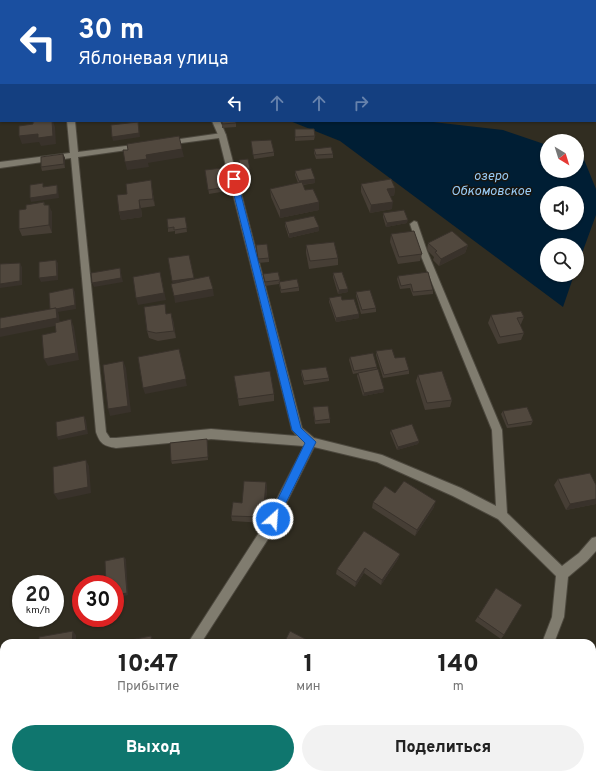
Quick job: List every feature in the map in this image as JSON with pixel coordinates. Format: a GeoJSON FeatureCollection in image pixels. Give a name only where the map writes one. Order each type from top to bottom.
{"type":"FeatureCollection","features":[{"type":"Feature","properties":{"kind":"street"},"geometry":{"type":"LineString","coordinates":[[71,122],[103,438],[107,442],[116,443],[211,434],[311,442],[378,458],[457,492],[502,515],[562,574]]}},
{"type":"Feature","properties":{"kind":"street"},"geometry":{"type":"LineString","coordinates":[[216,122],[222,135],[297,430],[311,442]]}},
{"type":"Feature","properties":{"kind":"street"},"geometry":{"type":"LineString","coordinates":[[0,165],[222,135]]}},
{"type":"Feature","properties":{"kind":"street"},"geometry":{"type":"LineString","coordinates":[[414,224],[497,430],[502,515]]}},
{"type":"Feature","properties":{"kind":"street"},"geometry":{"type":"LineString","coordinates":[[197,639],[266,532],[311,442]]}},
{"type":"Feature","properties":{"kind":"street"},"geometry":{"type":"LineString","coordinates":[[550,639],[558,617],[562,574],[583,557],[596,542]]}},
{"type":"Feature","properties":{"kind":"water","name":"озеро Обкомовское"},"geometry":{"type":"Polygon","coordinates":[[[292,122],[433,122],[503,130],[540,143],[540,178],[584,178],[584,159],[596,189],[596,215],[584,248],[584,238],[540,238],[540,282],[572,282],[563,307],[340,141],[292,122]]]}},
{"type":"Feature","properties":{"kind":"building"},"geometry":{"type":"Polygon","coordinates":[[[33,122],[52,122],[53,136],[38,138],[38,134],[19,136],[19,126],[33,124],[33,122]]]}},
{"type":"Feature","properties":{"kind":"building"},"geometry":{"type":"Polygon","coordinates":[[[138,122],[139,133],[112,137],[111,125],[138,122]]]}},
{"type":"Feature","properties":{"kind":"building"},"geometry":{"type":"Polygon","coordinates":[[[222,122],[236,123],[222,124],[222,122]]]}},
{"type":"Feature","properties":{"kind":"building"},"geometry":{"type":"Polygon","coordinates":[[[295,129],[314,129],[315,136],[295,137],[295,129]]]}},
{"type":"Feature","properties":{"kind":"building"},"geometry":{"type":"Polygon","coordinates":[[[179,136],[182,149],[146,155],[147,159],[125,162],[123,150],[128,150],[127,144],[179,136]]]}},
{"type":"Feature","properties":{"kind":"building"},"geometry":{"type":"Polygon","coordinates":[[[271,140],[274,152],[253,155],[251,141],[271,140]]]}},
{"type":"Feature","properties":{"kind":"building"},"geometry":{"type":"Polygon","coordinates":[[[331,147],[333,154],[316,155],[314,149],[331,147]]]}},
{"type":"Feature","properties":{"kind":"building"},"geometry":{"type":"Polygon","coordinates":[[[63,154],[64,164],[41,167],[41,157],[63,154]]]}},
{"type":"Feature","properties":{"kind":"building"},"geometry":{"type":"Polygon","coordinates":[[[248,159],[250,169],[241,170],[239,160],[248,159]]]}},
{"type":"Feature","properties":{"kind":"building"},"geometry":{"type":"Polygon","coordinates":[[[223,168],[227,187],[208,190],[205,170],[223,168]]]}},
{"type":"Feature","properties":{"kind":"building"},"geometry":{"type":"Polygon","coordinates":[[[311,168],[315,179],[299,181],[295,171],[311,168]]]}},
{"type":"Feature","properties":{"kind":"building"},"geometry":{"type":"Polygon","coordinates":[[[391,179],[395,188],[387,189],[393,202],[371,205],[361,184],[391,179]]]}},
{"type":"Feature","properties":{"kind":"building"},"geometry":{"type":"Polygon","coordinates":[[[151,180],[153,199],[139,200],[140,209],[119,212],[117,195],[127,194],[126,184],[151,180]]]}},
{"type":"Feature","properties":{"kind":"building"},"geometry":{"type":"Polygon","coordinates":[[[302,182],[305,190],[313,189],[319,202],[280,210],[270,189],[302,182]]]}},
{"type":"Feature","properties":{"kind":"building"},"geometry":{"type":"Polygon","coordinates":[[[43,183],[43,187],[57,185],[57,194],[30,198],[30,185],[43,183]]]}},
{"type":"Feature","properties":{"kind":"building"},"geometry":{"type":"Polygon","coordinates":[[[44,202],[44,205],[49,205],[49,225],[19,229],[19,210],[26,209],[26,205],[44,202]]]}},
{"type":"Feature","properties":{"kind":"building"},"geometry":{"type":"Polygon","coordinates":[[[404,210],[408,220],[387,223],[383,213],[404,210]]]}},
{"type":"Feature","properties":{"kind":"building"},"geometry":{"type":"Polygon","coordinates":[[[314,216],[319,227],[289,234],[285,222],[314,216]]]}},
{"type":"Feature","properties":{"kind":"building"},"geometry":{"type":"Polygon","coordinates":[[[185,217],[187,228],[174,230],[174,227],[168,228],[167,219],[185,217]]]}},
{"type":"Feature","properties":{"kind":"building"},"geometry":{"type":"Polygon","coordinates":[[[414,231],[422,254],[399,257],[391,234],[414,231]]]}},
{"type":"Feature","properties":{"kind":"building"},"geometry":{"type":"Polygon","coordinates":[[[452,231],[468,245],[441,259],[435,252],[437,251],[428,243],[452,231]]]}},
{"type":"Feature","properties":{"kind":"building"},"geometry":{"type":"Polygon","coordinates":[[[334,242],[338,258],[310,261],[306,245],[334,242]]]}},
{"type":"Feature","properties":{"kind":"building"},"geometry":{"type":"Polygon","coordinates":[[[267,244],[269,258],[258,259],[256,245],[267,244]]]}},
{"type":"Feature","properties":{"kind":"building"},"geometry":{"type":"Polygon","coordinates":[[[189,255],[194,278],[172,281],[168,258],[189,255]]]}},
{"type":"Feature","properties":{"kind":"building"},"geometry":{"type":"Polygon","coordinates":[[[56,260],[57,276],[39,278],[39,262],[56,260]]]}},
{"type":"Feature","properties":{"kind":"building"},"geometry":{"type":"Polygon","coordinates":[[[20,263],[20,281],[0,284],[0,264],[20,263]]]}},
{"type":"Feature","properties":{"kind":"building"},"geometry":{"type":"Polygon","coordinates":[[[120,268],[121,278],[92,283],[91,273],[120,268]]]}},
{"type":"Feature","properties":{"kind":"building"},"geometry":{"type":"Polygon","coordinates":[[[160,272],[164,293],[136,298],[133,277],[160,272]]]}},
{"type":"Feature","properties":{"kind":"building"},"geometry":{"type":"Polygon","coordinates":[[[278,272],[280,280],[265,282],[263,274],[278,272]]]}},
{"type":"Feature","properties":{"kind":"building"},"geometry":{"type":"Polygon","coordinates":[[[342,272],[348,289],[339,290],[333,273],[342,272]]]}},
{"type":"Feature","properties":{"kind":"building"},"geometry":{"type":"Polygon","coordinates":[[[428,272],[433,290],[413,292],[411,284],[401,286],[398,276],[428,272]]]}},
{"type":"Feature","properties":{"kind":"building"},"geometry":{"type":"Polygon","coordinates":[[[209,276],[213,289],[174,296],[171,284],[209,276]]]}},
{"type":"Feature","properties":{"kind":"building"},"geometry":{"type":"Polygon","coordinates":[[[297,279],[299,287],[281,290],[279,282],[297,279]]]}},
{"type":"Feature","properties":{"kind":"building"},"geometry":{"type":"Polygon","coordinates":[[[73,288],[75,305],[50,309],[49,293],[73,288]]]}},
{"type":"Feature","properties":{"kind":"building"},"geometry":{"type":"Polygon","coordinates":[[[370,290],[376,308],[362,310],[356,292],[370,290]]]}},
{"type":"Feature","properties":{"kind":"building"},"geometry":{"type":"Polygon","coordinates":[[[341,296],[342,300],[354,299],[359,314],[336,318],[329,298],[341,296]]]}},
{"type":"Feature","properties":{"kind":"building"},"geometry":{"type":"Polygon","coordinates":[[[165,304],[166,314],[171,313],[174,331],[156,333],[147,331],[144,307],[165,304]]]}},
{"type":"Feature","properties":{"kind":"building"},"geometry":{"type":"Polygon","coordinates":[[[56,308],[57,318],[0,329],[0,318],[56,308]]]}},
{"type":"Feature","properties":{"kind":"building"},"geometry":{"type":"Polygon","coordinates":[[[521,311],[524,317],[517,318],[524,333],[500,337],[491,315],[521,311]]]}},
{"type":"Feature","properties":{"kind":"building"},"geometry":{"type":"Polygon","coordinates":[[[71,319],[76,353],[44,359],[42,335],[56,332],[55,323],[71,319]]]}},
{"type":"Feature","properties":{"kind":"building"},"geometry":{"type":"Polygon","coordinates":[[[179,349],[186,379],[143,388],[138,357],[179,349]]]}},
{"type":"Feature","properties":{"kind":"building"},"geometry":{"type":"Polygon","coordinates":[[[392,349],[395,358],[405,357],[409,370],[384,375],[376,351],[392,349]]]}},
{"type":"Feature","properties":{"kind":"building"},"geometry":{"type":"Polygon","coordinates":[[[373,353],[377,367],[354,371],[350,357],[373,353]]]}},
{"type":"Feature","properties":{"kind":"building"},"geometry":{"type":"Polygon","coordinates":[[[123,361],[128,406],[108,409],[103,365],[123,361]]]}},
{"type":"Feature","properties":{"kind":"building"},"geometry":{"type":"Polygon","coordinates":[[[326,367],[329,378],[304,381],[301,370],[326,367]]]}},
{"type":"Feature","properties":{"kind":"building"},"geometry":{"type":"Polygon","coordinates":[[[378,369],[384,389],[364,393],[358,373],[378,369]]]}},
{"type":"Feature","properties":{"kind":"building"},"geometry":{"type":"Polygon","coordinates":[[[270,371],[274,394],[238,399],[234,376],[270,371]]]}},
{"type":"Feature","properties":{"kind":"building"},"geometry":{"type":"Polygon","coordinates":[[[442,371],[452,400],[427,403],[418,375],[442,371]]]}},
{"type":"Feature","properties":{"kind":"building"},"geometry":{"type":"Polygon","coordinates":[[[328,406],[330,419],[315,421],[313,407],[328,406]]]}},
{"type":"Feature","properties":{"kind":"building"},"geometry":{"type":"Polygon","coordinates":[[[527,407],[533,421],[508,425],[503,411],[527,407]]]}},
{"type":"Feature","properties":{"kind":"building"},"geometry":{"type":"Polygon","coordinates":[[[84,416],[86,430],[57,437],[56,422],[84,416]]]}},
{"type":"Feature","properties":{"kind":"building"},"geometry":{"type":"Polygon","coordinates":[[[412,424],[419,441],[398,447],[391,430],[412,424]]]}},
{"type":"Feature","properties":{"kind":"building"},"geometry":{"type":"Polygon","coordinates":[[[207,439],[208,457],[171,461],[170,443],[207,439]]]}},
{"type":"Feature","properties":{"kind":"building"},"geometry":{"type":"Polygon","coordinates":[[[86,460],[88,487],[54,494],[53,467],[86,460]]]}},
{"type":"Feature","properties":{"kind":"building"},"geometry":{"type":"Polygon","coordinates":[[[590,473],[596,485],[596,499],[570,504],[558,479],[590,473]]]}},
{"type":"Feature","properties":{"kind":"building"},"geometry":{"type":"Polygon","coordinates":[[[244,481],[266,482],[263,517],[231,516],[233,502],[242,503],[244,481]]]}},
{"type":"Feature","properties":{"kind":"building"},"geometry":{"type":"Polygon","coordinates":[[[404,481],[436,501],[417,530],[373,502],[385,486],[395,493],[404,481]]]}},
{"type":"Feature","properties":{"kind":"building"},"geometry":{"type":"Polygon","coordinates":[[[364,531],[400,554],[382,580],[365,568],[356,582],[337,569],[364,531]]]}},
{"type":"Feature","properties":{"kind":"building"},"geometry":{"type":"Polygon","coordinates":[[[124,557],[127,593],[124,594],[124,575],[106,575],[105,561],[124,557]]]}},
{"type":"Feature","properties":{"kind":"building"},"geometry":{"type":"Polygon","coordinates":[[[496,588],[522,605],[504,635],[478,617],[496,588]]]}},
{"type":"Feature","properties":{"kind":"building"},"geometry":{"type":"Polygon","coordinates":[[[73,631],[72,639],[39,639],[39,637],[73,631]]]}},
{"type":"Feature","properties":{"kind":"building"},"geometry":{"type":"Polygon","coordinates":[[[290,631],[305,639],[286,639],[290,631]]]}},
{"type":"Feature","properties":{"kind":"building"},"geometry":{"type":"Polygon","coordinates":[[[151,636],[151,639],[136,639],[151,636]]]}},
{"type":"Feature","properties":{"kind":"route"},"geometry":{"type":"LineString","coordinates":[[234,179],[297,430],[311,442],[273,519]]}}]}
